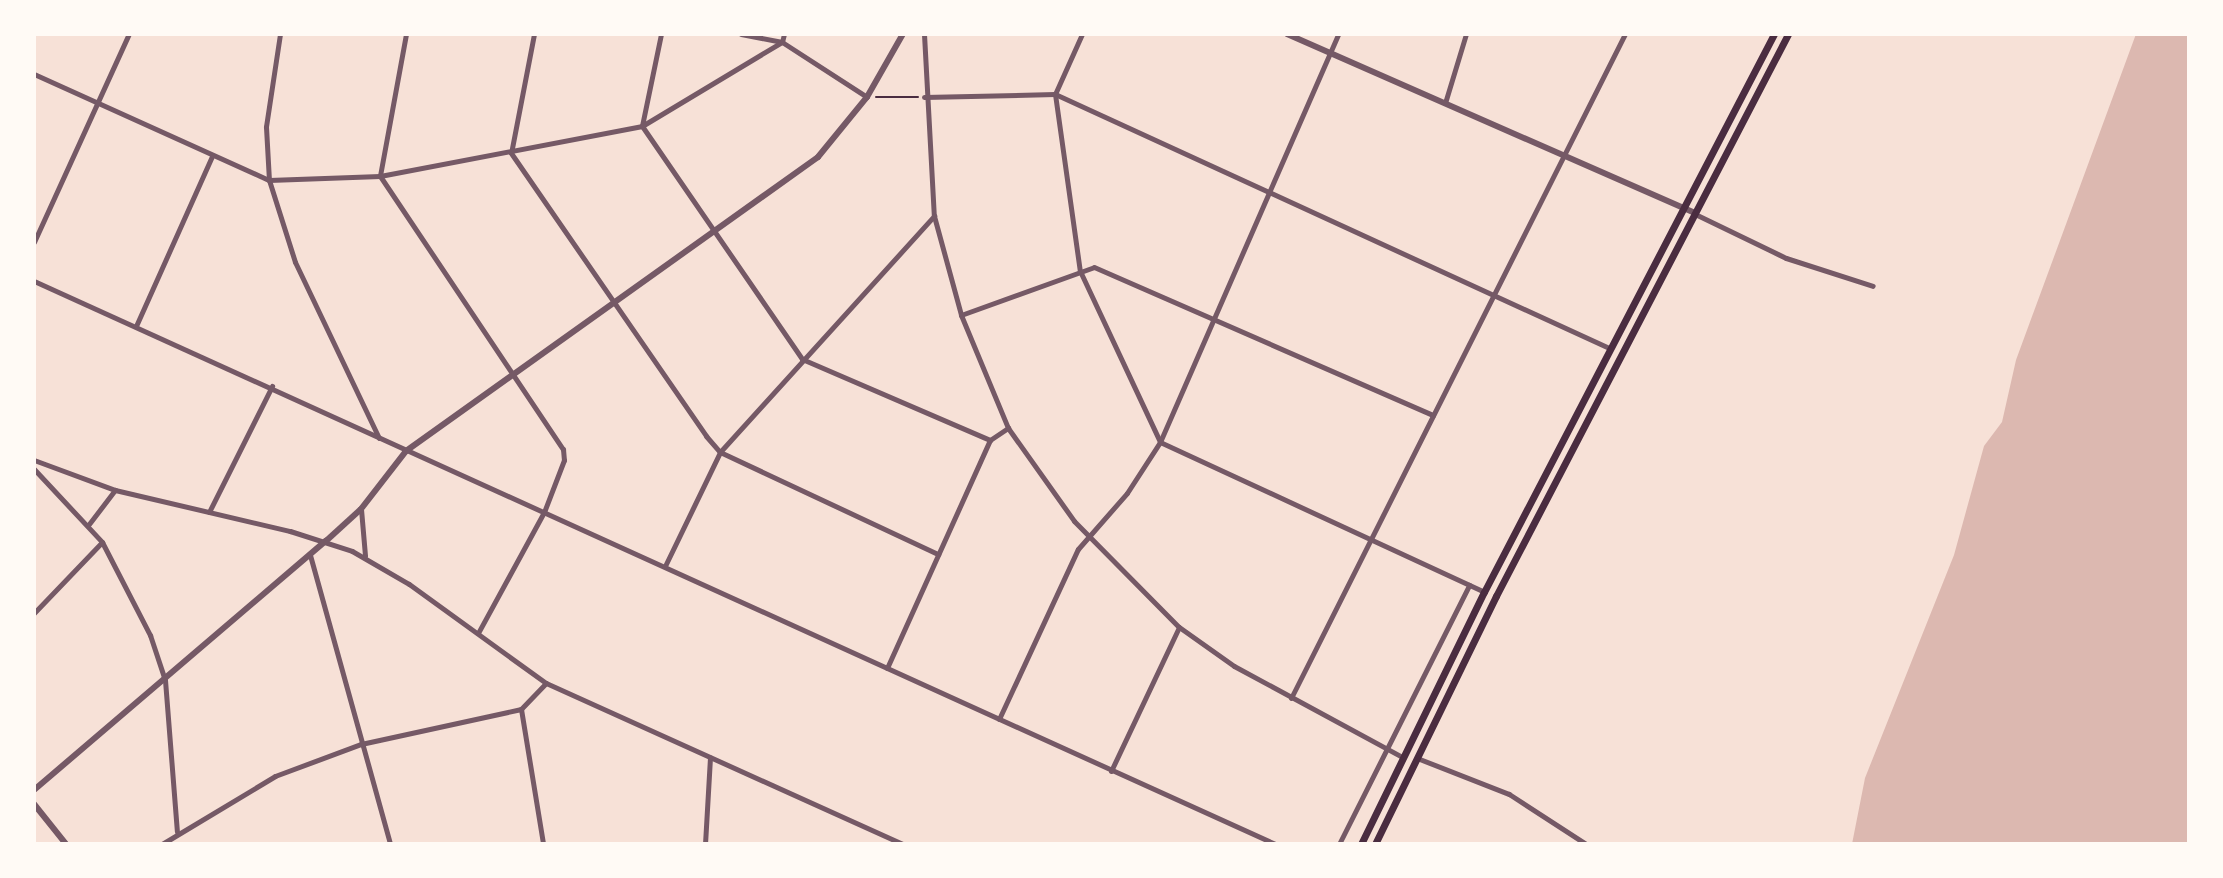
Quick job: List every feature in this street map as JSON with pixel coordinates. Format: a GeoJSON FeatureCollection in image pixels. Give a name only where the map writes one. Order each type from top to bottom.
{"type":"FeatureCollection","features":[{"type":"Feature","properties":{"kind":"main road"},"geometry":{"type":"LineString","coordinates":[[1361,844],[1484,592],[1774,34]]}},
{"type":"Feature","properties":{"kind":"main road"},"geometry":{"type":"LineString","coordinates":[[1375,844],[1415,758],[1788,34]]}},
{"type":"Feature","properties":{"kind":"street"},"geometry":{"type":"LineString","coordinates":[[34,242],[129,34]]}},
{"type":"Feature","properties":{"kind":"street"},"geometry":{"type":"LineString","coordinates":[[280,34],[266,127],[269,180],[295,262],[379,439]]}},
{"type":"Feature","properties":{"kind":"street"},"geometry":{"type":"LineString","coordinates":[[406,34],[380,176],[563,449],[564,460],[544,512],[478,633]]}},
{"type":"Feature","properties":{"kind":"street"},"geometry":{"type":"LineString","coordinates":[[534,34],[511,153],[720,452],[938,554]]}},
{"type":"Feature","properties":{"kind":"street"},"geometry":{"type":"LineString","coordinates":[[661,34],[642,126],[802,359],[990,440]]}},
{"type":"Feature","properties":{"kind":"street"},"geometry":{"type":"LineString","coordinates":[[741,34],[782,42],[867,97]]}},
{"type":"Feature","properties":{"kind":"street"},"geometry":{"type":"LineString","coordinates":[[34,74],[269,180],[380,176],[642,126],[782,42],[784,34]]}},
{"type":"Feature","properties":{"kind":"street"},"geometry":{"type":"LineString","coordinates":[[34,790],[326,541],[361,509],[406,451],[818,157],[867,97],[903,34]]}},
{"type":"Feature","properties":{"kind":"street"},"geometry":{"type":"LineString","coordinates":[[924,34],[924,97],[934,216],[961,315],[1008,428],[1088,536],[1179,627],[1291,698],[1402,757]]}},
{"type":"Feature","properties":{"kind":"street"},"geometry":{"type":"LineString","coordinates":[[1082,34],[1055,94],[1080,271],[1160,442],[1373,537],[1484,592]]}},
{"type":"Feature","properties":{"kind":"street"},"geometry":{"type":"LineString","coordinates":[[1287,34],[1683,207],[1786,258],[1873,286]]}},
{"type":"Feature","properties":{"kind":"street"},"geometry":{"type":"LineString","coordinates":[[999,719],[1088,536],[1127,493],[1160,442],[1333,54],[1338,34]]}},
{"type":"Feature","properties":{"kind":"street"},"geometry":{"type":"LineString","coordinates":[[1445,103],[1466,34]]}},
{"type":"Feature","properties":{"kind":"street"},"geometry":{"type":"LineString","coordinates":[[1291,698],[1625,34]]}},
{"type":"Feature","properties":{"kind":"street"},"geometry":{"type":"LineString","coordinates":[[924,97],[1055,94],[1271,190],[1609,348]]}},
{"type":"Feature","properties":{"kind":"street"},"geometry":{"type":"LineString","coordinates":[[136,326],[212,156]]}},
{"type":"Feature","properties":{"kind":"street"},"geometry":{"type":"LineString","coordinates":[[665,566],[720,452],[934,216]]}},
{"type":"Feature","properties":{"kind":"street"},"geometry":{"type":"LineString","coordinates":[[961,315],[1094,267],[1433,415]]}},
{"type":"Feature","properties":{"kind":"street"},"geometry":{"type":"LineString","coordinates":[[34,281],[272,386],[379,439],[1275,844]]}},
{"type":"Feature","properties":{"kind":"street"},"geometry":{"type":"LineString","coordinates":[[209,512],[272,386]]}},
{"type":"Feature","properties":{"kind":"street"},"geometry":{"type":"LineString","coordinates":[[887,668],[990,440],[1008,428]]}},
{"type":"Feature","properties":{"kind":"street"},"geometry":{"type":"LineString","coordinates":[[34,460],[115,490],[326,541],[365,557],[546,683],[903,844]]}},
{"type":"Feature","properties":{"kind":"street"},"geometry":{"type":"LineString","coordinates":[[34,469],[89,524],[135,601],[165,680],[177,832]]}},
{"type":"Feature","properties":{"kind":"street"},"geometry":{"type":"LineString","coordinates":[[89,524],[115,490]]}},
{"type":"Feature","properties":{"kind":"street"},"geometry":{"type":"LineString","coordinates":[[361,509],[365,557]]}},
{"type":"Feature","properties":{"kind":"street"},"geometry":{"type":"LineString","coordinates":[[34,613],[102,542]]}},
{"type":"Feature","properties":{"kind":"street"},"geometry":{"type":"LineString","coordinates":[[310,555],[390,844]]}},
{"type":"Feature","properties":{"kind":"street"},"geometry":{"type":"LineString","coordinates":[[1339,844],[1469,585]]}},
{"type":"Feature","properties":{"kind":"street"},"geometry":{"type":"LineString","coordinates":[[1111,771],[1179,627]]}},
{"type":"Feature","properties":{"kind":"street"},"geometry":{"type":"LineString","coordinates":[[162,844],[177,832],[275,776],[361,744],[521,709],[546,683]]}},
{"type":"Feature","properties":{"kind":"street"},"geometry":{"type":"LineString","coordinates":[[521,709],[543,844]]}},
{"type":"Feature","properties":{"kind":"street"},"geometry":{"type":"LineString","coordinates":[[705,844],[710,757]]}},
{"type":"Feature","properties":{"kind":"street"},"geometry":{"type":"LineString","coordinates":[[1415,758],[1509,794],[1586,844]]}},
{"type":"Feature","properties":{"kind":"street"},"geometry":{"type":"LineString","coordinates":[[34,804],[66,844]]}},
{"type":"Feature","properties":{"kind":"path"},"geometry":{"type":"LineString","coordinates":[[867,97],[924,97]]}},
{"type":"Feature","properties":{"kind":"shaded area"},"geometry":{"type":"Polygon","coordinates":[[[2136,34],[2189,34],[2189,844],[1852,844],[1865,778],[1954,555],[1984,446],[2002,422],[2016,360],[2136,34]]]}}]}
